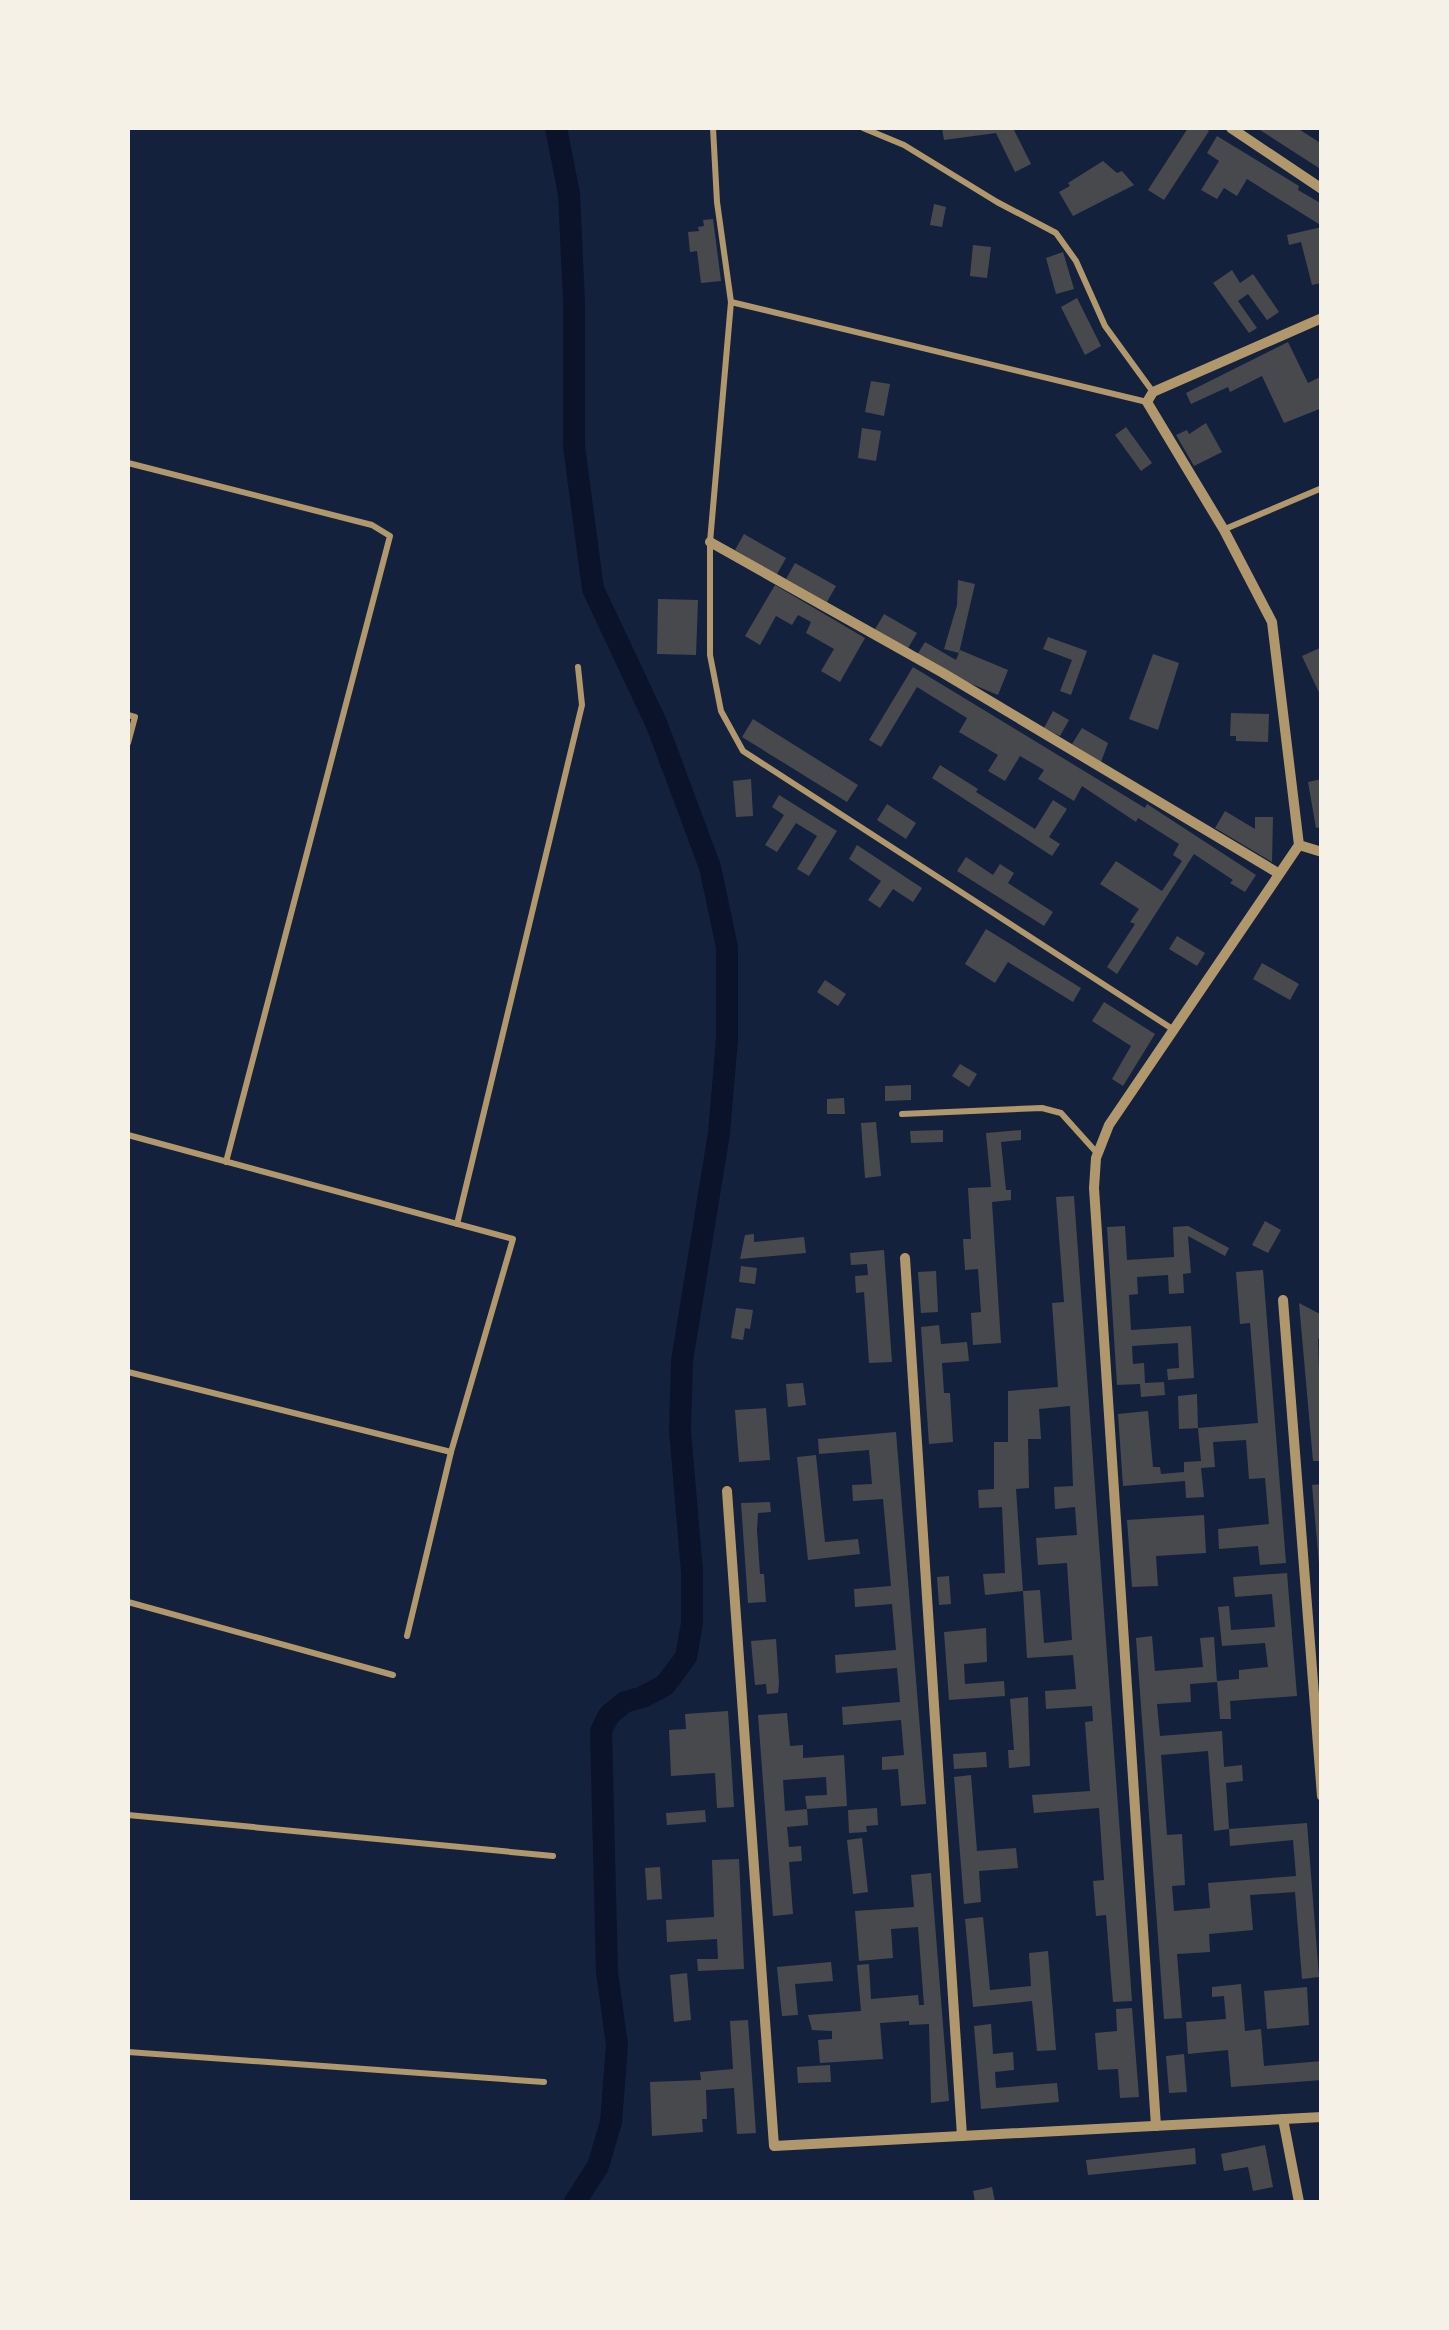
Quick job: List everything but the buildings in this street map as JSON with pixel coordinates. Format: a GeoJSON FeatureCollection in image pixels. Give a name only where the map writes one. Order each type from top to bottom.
{"type":"FeatureCollection","features":[{"type":"Feature","properties":{"kind":"street"},"geometry":{"type":"LineString","coordinates":[[1231,128],[1322,189]]}},
{"type":"Feature","properties":{"kind":"street"},"geometry":{"type":"LineString","coordinates":[[1156,2126],[1094,1188],[1098,1154],[1109,1125],[1299,845],[1272,622],[1150,397],[1322,318]]}},
{"type":"Feature","properties":{"kind":"street"},"geometry":{"type":"LineString","coordinates":[[710,542],[943,673],[1278,873]]}},
{"type":"Feature","properties":{"kind":"street"},"geometry":{"type":"LineString","coordinates":[[1299,845],[1322,852]]}},
{"type":"Feature","properties":{"kind":"street"},"geometry":{"type":"LineString","coordinates":[[905,1258],[962,2136]]}},
{"type":"Feature","properties":{"kind":"street"},"geometry":{"type":"LineString","coordinates":[[1283,1300],[1322,1796]]}},
{"type":"Feature","properties":{"kind":"street"},"geometry":{"type":"LineString","coordinates":[[726,1491],[774,2146],[1322,2118]]}},
{"type":"Feature","properties":{"kind":"street"},"geometry":{"type":"LineString","coordinates":[[1283,2119],[1298,2202]]}},
{"type":"Feature","properties":{"kind":"lane"},"geometry":{"type":"LineString","coordinates":[[713,128],[717,202],[731,302],[710,542],[710,655],[720,711],[742,752],[1175,1031]]}},
{"type":"Feature","properties":{"kind":"lane"},"geometry":{"type":"LineString","coordinates":[[863,128],[904,145],[996,202],[1056,233],[1076,261],[1105,326],[1150,397]]}},
{"type":"Feature","properties":{"kind":"lane"},"geometry":{"type":"LineString","coordinates":[[731,302],[1150,397]]}},
{"type":"Feature","properties":{"kind":"lane"},"geometry":{"type":"LineString","coordinates":[[128,463],[372,526],[390,536],[226,1162]]}},
{"type":"Feature","properties":{"kind":"lane"},"geometry":{"type":"LineString","coordinates":[[1224,530],[1322,488]]}},
{"type":"Feature","properties":{"kind":"lane"},"geometry":{"type":"LineString","coordinates":[[457,1224],[582,705],[578,667]]}},
{"type":"Feature","properties":{"kind":"lane"},"geometry":{"type":"LineString","coordinates":[[128,715],[134,717],[128,744]]}},
{"type":"Feature","properties":{"kind":"lane"},"geometry":{"type":"LineString","coordinates":[[902,1114],[1042,1108],[1061,1113],[1098,1154]]}},
{"type":"Feature","properties":{"kind":"lane"},"geometry":{"type":"LineString","coordinates":[[128,1135],[513,1240],[450,1452],[407,1636]]}},
{"type":"Feature","properties":{"kind":"lane"},"geometry":{"type":"LineString","coordinates":[[128,1372],[450,1452]]}},
{"type":"Feature","properties":{"kind":"lane"},"geometry":{"type":"LineString","coordinates":[[128,1602],[393,1675]]}},
{"type":"Feature","properties":{"kind":"lane"},"geometry":{"type":"LineString","coordinates":[[128,1815],[553,1856]]}},
{"type":"Feature","properties":{"kind":"lane"},"geometry":{"type":"LineString","coordinates":[[128,2052],[544,2082]]}},
{"type":"Feature","properties":{"kind":"waterway"},"geometry":{"type":"LineString","coordinates":[[556,128],[569,194],[574,446],[593,589],[657,725],[710,867],[727,947],[727,1039],[719,1133],[682,1361],[680,1430],[692,1572],[692,1623],[686,1657],[665,1685],[625,1702],[609,1715],[601,1731],[607,1972],[617,2045],[611,2122],[598,2166],[575,2202]]}}]}
